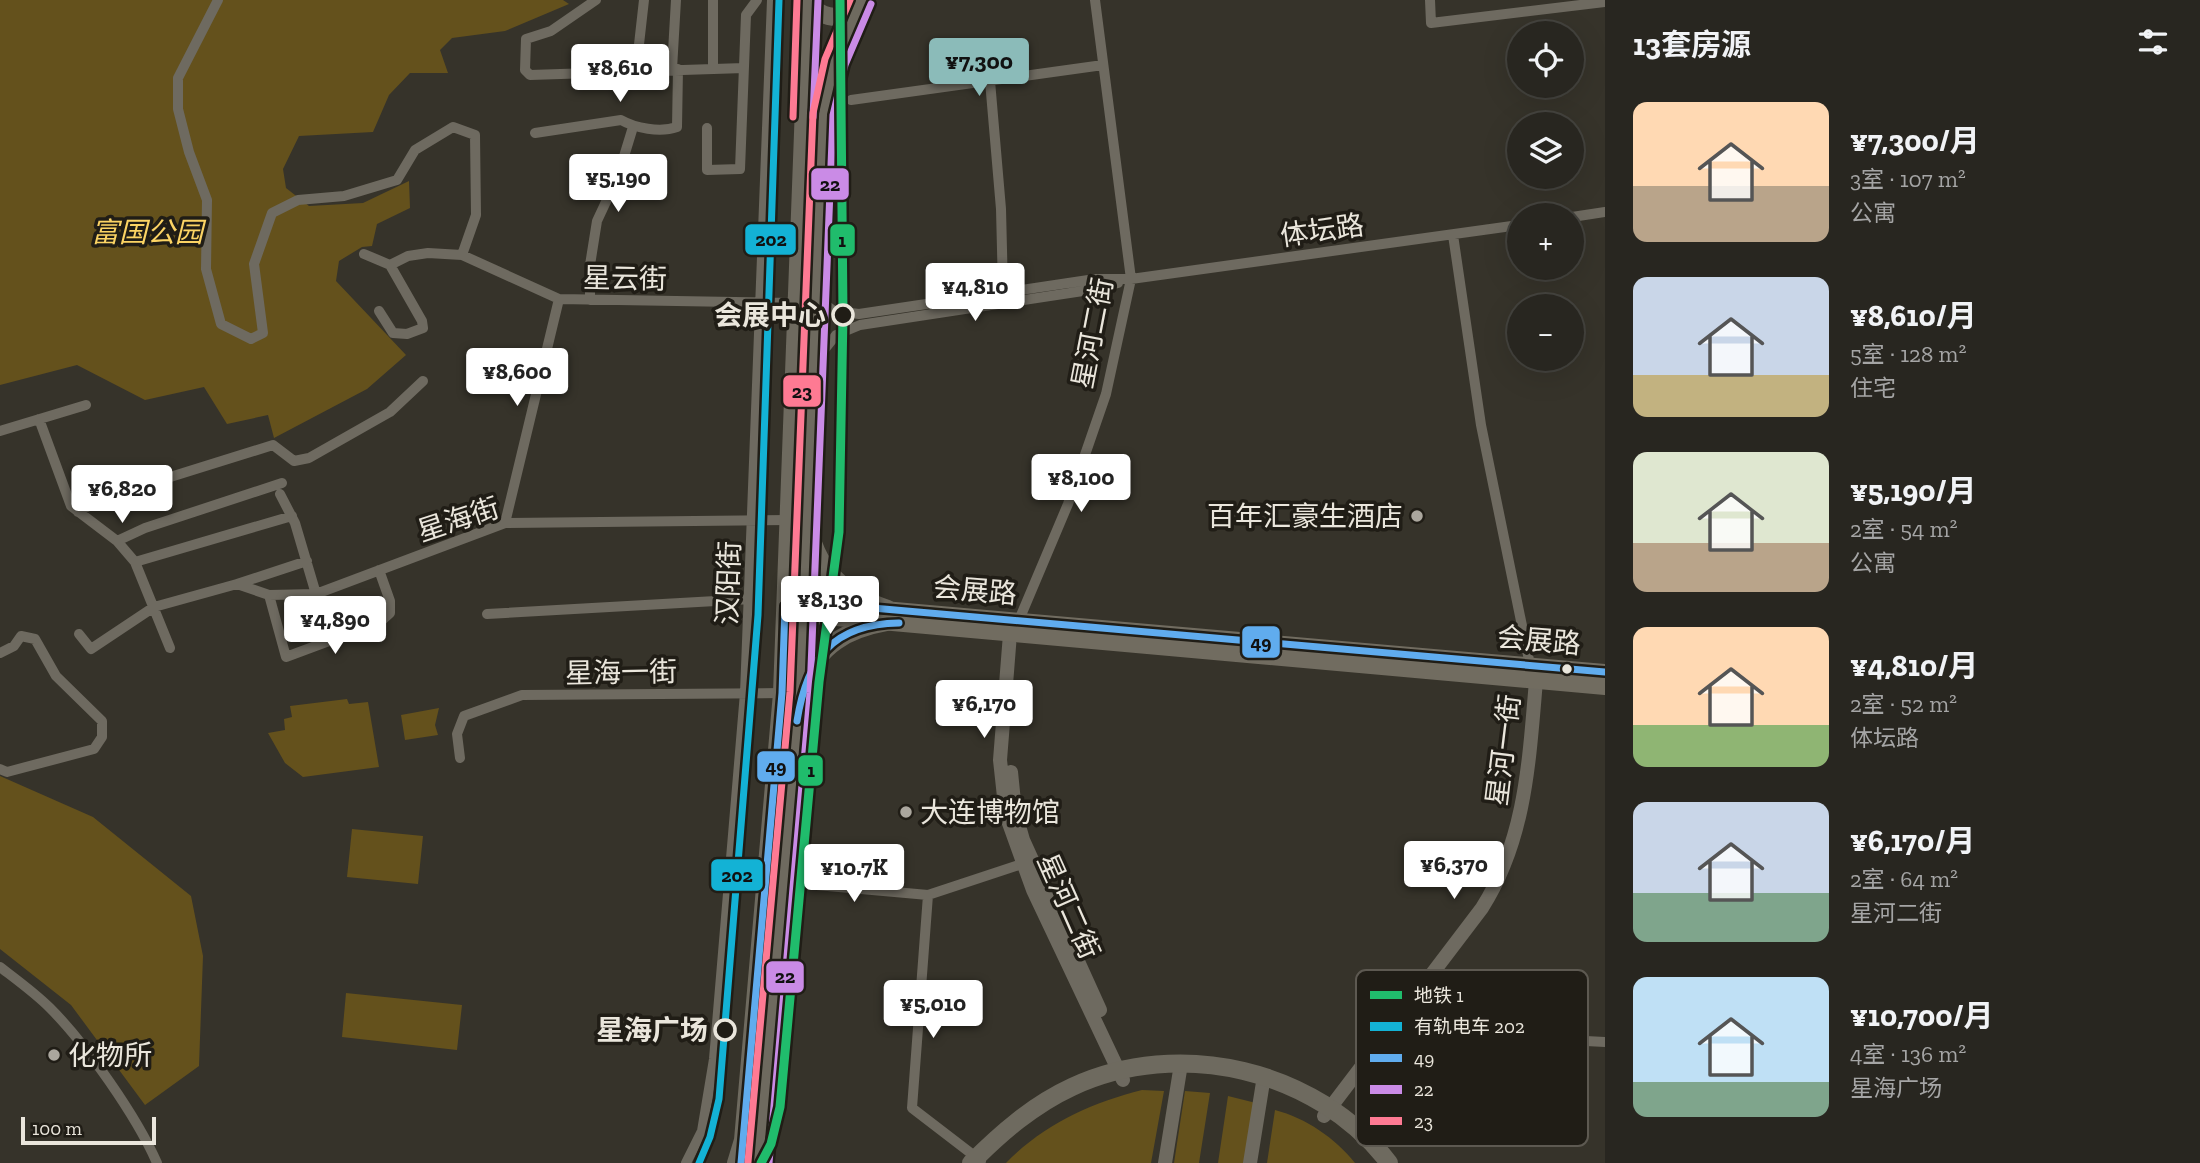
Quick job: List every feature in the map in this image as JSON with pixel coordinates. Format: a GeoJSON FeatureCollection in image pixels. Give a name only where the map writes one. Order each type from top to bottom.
{"type":"FeatureCollection","features":[{"type":"Feature","properties":{"kind":"highway"},"geometry":{"type":"LineString","coordinates":[[808,0],[812,8],[828,16],[846,16],[858,6]]}},
{"type":"Feature","properties":{"kind":"highway"},"geometry":{"type":"LineString","coordinates":[[758,1163],[783,882],[791,693],[785,606],[808,0]]}},
{"type":"Feature","properties":{"kind":"highway"},"geometry":{"type":"LineString","coordinates":[[741,1163],[791,693],[803,608],[823,114],[835,62],[858,6]]}},
{"type":"Feature","properties":{"kind":"highway"},"geometry":{"type":"LineString","coordinates":[[807,518],[811,537],[828,571],[852,594],[887,616]]}},
{"type":"Feature","properties":{"kind":"highway"},"geometry":{"type":"LineString","coordinates":[[791,693],[807,676],[825,648],[855,630],[887,616]]}},
{"type":"Feature","properties":{"kind":"highway"},"geometry":{"type":"LineString","coordinates":[[979,1162],[1042,1102],[1074,1086],[1126,1075],[1180,1069],[1224,1067],[1263,1081],[1346,1118],[1356,1128]]}},
{"type":"Feature","properties":{"kind":"highway"},"geometry":{"type":"LineString","coordinates":[[1323,1109],[1356,1142]]}},
{"type":"Feature","properties":{"kind":"highway"},"geometry":{"type":"LineString","coordinates":[[736,1163],[743,1140]]}},
{"type":"Feature","properties":{"kind":"highway"},"geometry":{"type":"LineString","coordinates":[[1360,1146],[1376,1163]]}},
{"type":"Feature","properties":{"kind":"highway"},"geometry":{"type":"LineString","coordinates":[[1373,1146],[1389,1163]]}},
{"type":"Feature","properties":{"kind":"main road","name":"会展路"},"geometry":{"type":"LineString","coordinates":[[785,606],[1017,630],[1531,675],[1605,687]]}},
{"type":"Feature","properties":{"kind":"main road","name":"会展路"},"geometry":{"type":"LineString","coordinates":[[1531,675],[1605,672]]}},
{"type":"Feature","properties":{"kind":"street"},"geometry":{"type":"LineString","coordinates":[[218,0],[178,78],[178,109],[207,200],[206,269],[221,324],[251,339],[263,333],[254,264],[272,213],[298,200],[344,196],[397,180],[415,150],[453,127],[475,135],[476,215],[462,255],[428,253],[408,256],[390,265]]}},
{"type":"Feature","properties":{"kind":"street"},"geometry":{"type":"LineString","coordinates":[[596,0],[551,31],[526,39],[525,70],[530,75],[744,68]]}},
{"type":"Feature","properties":{"kind":"street"},"geometry":{"type":"LineString","coordinates":[[636,71],[643,0]]}},
{"type":"Feature","properties":{"kind":"street"},"geometry":{"type":"LineString","coordinates":[[535,133],[621,120],[632,127],[670,130],[677,127],[676,0]]}},
{"type":"Feature","properties":{"kind":"street"},"geometry":{"type":"LineString","coordinates":[[713,0],[713,68]]}},
{"type":"Feature","properties":{"kind":"street"},"geometry":{"type":"LineString","coordinates":[[707,128],[707,170],[740,169],[746,15],[757,0]]}},
{"type":"Feature","properties":{"kind":"street","name":"汉阳街"},"geometry":{"type":"LineString","coordinates":[[686,1163],[702,1131],[715,1059],[746,693],[772,0]]}},
{"type":"Feature","properties":{"kind":"street","name":"星河二街"},"geometry":{"type":"LineString","coordinates":[[1095,0],[1131,279],[1106,394],[1068,504],[1017,630],[1000,760],[1006,815],[1022,864],[1126,1075]]}},
{"type":"Feature","properties":{"kind":"street"},"geometry":{"type":"LineString","coordinates":[[1430,0],[1431,23],[1605,2]]}},
{"type":"Feature","properties":{"kind":"street"},"geometry":{"type":"LineString","coordinates":[[851,100],[1102,65]]}},
{"type":"Feature","properties":{"kind":"street"},"geometry":{"type":"LineString","coordinates":[[990,81],[1001,209],[1003,290]]}},
{"type":"Feature","properties":{"kind":"street"},"geometry":{"type":"LineString","coordinates":[[590,300],[590,265],[597,221],[618,176],[632,127]]}},
{"type":"Feature","properties":{"kind":"street"},"geometry":{"type":"LineString","coordinates":[[1584,215],[1605,212]]}},
{"type":"Feature","properties":{"kind":"street","name":"体坛路"},"geometry":{"type":"LineString","coordinates":[[816,298],[834,311],[859,314],[1095,279],[1131,279],[1507,227]]}},
{"type":"Feature","properties":{"kind":"street","name":"星河一街"},"geometry":{"type":"LineString","coordinates":[[1436,970],[1482,908],[1509,858],[1527,783],[1531,675],[1481,425],[1453,235]]}},
{"type":"Feature","properties":{"kind":"street"},"geometry":{"type":"LineString","coordinates":[[364,254],[390,265],[424,328],[407,334],[393,333],[379,311]]}},
{"type":"Feature","properties":{"kind":"street","name":"星云街"},"geometry":{"type":"LineString","coordinates":[[462,255],[559,299],[796,303]]}},
{"type":"Feature","properties":{"kind":"street","name":"体坛路"},"geometry":{"type":"LineString","coordinates":[[814,366],[827,343],[836,335],[860,325],[1096,289],[1131,279]]}},
{"type":"Feature","properties":{"kind":"street"},"geometry":{"type":"LineString","coordinates":[[505,523],[559,299]]}},
{"type":"Feature","properties":{"kind":"street"},"geometry":{"type":"LineString","coordinates":[[78,512],[103,498],[272,445],[293,461],[309,458],[390,412],[423,381]]}},
{"type":"Feature","properties":{"kind":"street"},"geometry":{"type":"LineString","coordinates":[[0,431],[86,405]]}},
{"type":"Feature","properties":{"kind":"street"},"geometry":{"type":"LineString","coordinates":[[39,419],[63,490],[78,512],[117,541],[135,562],[170,649]]}},
{"type":"Feature","properties":{"kind":"street"},"geometry":{"type":"LineString","coordinates":[[117,541],[145,528],[281,489],[316,594]]}},
{"type":"Feature","properties":{"kind":"street"},"geometry":{"type":"LineString","coordinates":[[135,562],[292,516]]}},
{"type":"Feature","properties":{"kind":"street","name":"星海街"},"geometry":{"type":"LineString","coordinates":[[237,583],[269,595],[316,594],[505,523],[789,520]]}},
{"type":"Feature","properties":{"kind":"street"},"geometry":{"type":"LineString","coordinates":[[79,634],[91,649],[154,607],[307,562]]}},
{"type":"Feature","properties":{"kind":"street"},"geometry":{"type":"LineString","coordinates":[[269,595],[286,657],[380,622],[390,614],[390,601],[379,570]]}},
{"type":"Feature","properties":{"kind":"street"},"geometry":{"type":"LineString","coordinates":[[487,614],[751,599]]}},
{"type":"Feature","properties":{"kind":"street","name":"星河二街"},"geometry":{"type":"LineString","coordinates":[[1017,630],[1010,748],[1015,812],[1039,879],[1126,1075]]}},
{"type":"Feature","properties":{"kind":"street"},"geometry":{"type":"LineString","coordinates":[[0,653],[14,646],[21,636],[35,639],[57,676],[102,721],[102,737],[94,749],[7,772],[0,769]]}},
{"type":"Feature","properties":{"kind":"street","name":"星河一街"},"geometry":{"type":"LineString","coordinates":[[1425,970],[1473,905],[1493,870],[1514,805],[1531,675]]}},
{"type":"Feature","properties":{"kind":"street","name":"星海一街"},"geometry":{"type":"LineString","coordinates":[[460,758],[457,734],[464,716],[522,695],[791,693]]}},
{"type":"Feature","properties":{"kind":"street"},"geometry":{"type":"LineString","coordinates":[[783,882],[928,895],[1022,864]]}},
{"type":"Feature","properties":{"kind":"street"},"geometry":{"type":"LineString","coordinates":[[928,895],[912,1108],[979,1162]]}},
{"type":"Feature","properties":{"kind":"street"},"geometry":{"type":"LineString","coordinates":[[0,967],[66,1024],[137,1123],[157,1163]]}},
{"type":"Feature","properties":{"kind":"street","name":"星河一街"},"geometry":{"type":"LineString","coordinates":[[1323,1109],[1356,1064]]}},
{"type":"Feature","properties":{"kind":"street"},"geometry":{"type":"LineString","coordinates":[[1165,1163],[1180,1069]]}},
{"type":"Feature","properties":{"kind":"street","name":"星河一街"},"geometry":{"type":"LineString","coordinates":[[1323,1109],[1356,1070]]}},
{"type":"Feature","properties":{"kind":"street"},"geometry":{"type":"LineString","coordinates":[[1250,1163],[1263,1081]]}},
{"type":"Feature","properties":{"kind":"green space","name":"富国公园"},"geometry":{"type":"Polygon","coordinates":[[[0,0],[563,0],[569,4],[505,31],[452,38],[440,50],[448,73],[410,73],[389,95],[373,132],[299,136],[283,169],[286,188],[309,206],[363,203],[409,181],[410,208],[377,224],[372,246],[362,247],[339,261],[336,281],[406,355],[367,389],[274,438],[268,415],[227,424],[204,387],[145,400],[77,365],[0,385],[0,0]]]}},
{"type":"Feature","properties":{"kind":"green space"},"geometry":{"type":"Polygon","coordinates":[[[347,699],[349,704],[368,702],[379,767],[303,777],[285,763],[268,733],[285,730],[284,719],[292,717],[290,706],[347,699]]]}},
{"type":"Feature","properties":{"kind":"green space"},"geometry":{"type":"Polygon","coordinates":[[[439,708],[435,725],[438,735],[405,740],[401,715],[439,708]]]}},
{"type":"Feature","properties":{"kind":"green space"},"geometry":{"type":"Polygon","coordinates":[[[0,776],[93,817],[191,896],[203,956],[199,1066],[145,1105],[71,1005],[0,949],[0,776]]]}},
{"type":"Feature","properties":{"kind":"green space"},"geometry":{"type":"Polygon","coordinates":[[[352,829],[423,836],[418,884],[347,877],[352,829]]]}},
{"type":"Feature","properties":{"kind":"green space"},"geometry":{"type":"Polygon","coordinates":[[[346,993],[462,1005],[457,1050],[342,1037],[346,993]]]}},
{"type":"Feature","properties":{"kind":"green space"},"geometry":{"type":"Polygon","coordinates":[[[1142,1090],[1164,1091],[1151,1163],[1006,1163],[1052,1126],[1105,1101],[1142,1090]]]}},
{"type":"Feature","properties":{"kind":"green space"},"geometry":{"type":"Polygon","coordinates":[[[1185,1091],[1210,1093],[1199,1163],[1174,1163],[1185,1091]]]}},
{"type":"Feature","properties":{"kind":"green space"},"geometry":{"type":"Polygon","coordinates":[[[1228,1096],[1256,1103],[1246,1163],[1218,1163],[1228,1096]]]}},
{"type":"Feature","properties":{"kind":"green space"},"geometry":{"type":"Polygon","coordinates":[[[1275,1110],[1298,1118],[1319,1130],[1355,1163],[1267,1163],[1275,1110]]]}},
{"type":"Feature","properties":{"kind":"metro line","name":"1"},"geometry":{"type":"LineString","coordinates":[[761,1163],[771,1144],[780,1107],[819,682],[839,532],[843,314],[840,0]]}},
{"type":"Feature","properties":{"kind":"tram line","name":"202"},"geometry":{"type":"LineString","coordinates":[[699,1163],[710,1137],[719,1099],[758,615],[779,0]]}},
{"type":"Feature","properties":{"kind":"transit line","name":"23"},"geometry":{"type":"LineString","coordinates":[[793,117],[797,0]]}},
{"type":"Feature","properties":{"kind":"transit line","name":"22"},"geometry":{"type":"LineString","coordinates":[[813,117],[818,0]]}},
{"type":"Feature","properties":{"kind":"transit line","name":"23"},"geometry":{"type":"LineString","coordinates":[[748,1162],[790,692],[813,113],[825,59],[850,0]]}},
{"type":"Feature","properties":{"kind":"transit line","name":"22"},"geometry":{"type":"LineString","coordinates":[[769,1163],[810,693],[833,115],[845,65],[871,4]]}},
{"type":"Feature","properties":{"kind":"transit line","name":"49"},"geometry":{"type":"LineString","coordinates":[[741,1163],[782,693],[785,606],[804,602],[1605,672]]}},
{"type":"Feature","properties":{"kind":"transit line","name":"49"},"geometry":{"type":"LineString","coordinates":[[797,721],[808,679],[827,649],[840,638],[857,630],[899,623]]}},
{"type":"Feature","properties":{"kind":"place","name":"会展中心"},"geometry":{"type":"Point","coordinates":[843,315]}},
{"type":"Feature","properties":{"kind":"place","name":"百年汇豪生酒店"},"geometry":{"type":"Point","coordinates":[1417,516]}},
{"type":"Feature","properties":{"kind":"place","name":"大连博物馆"},"geometry":{"type":"Point","coordinates":[906,812]}},
{"type":"Feature","properties":{"kind":"place","name":"星海广场"},"geometry":{"type":"Point","coordinates":[725,1030]}},
{"type":"Feature","properties":{"kind":"place","name":"化物所"},"geometry":{"type":"Point","coordinates":[54,1055]}}]}
